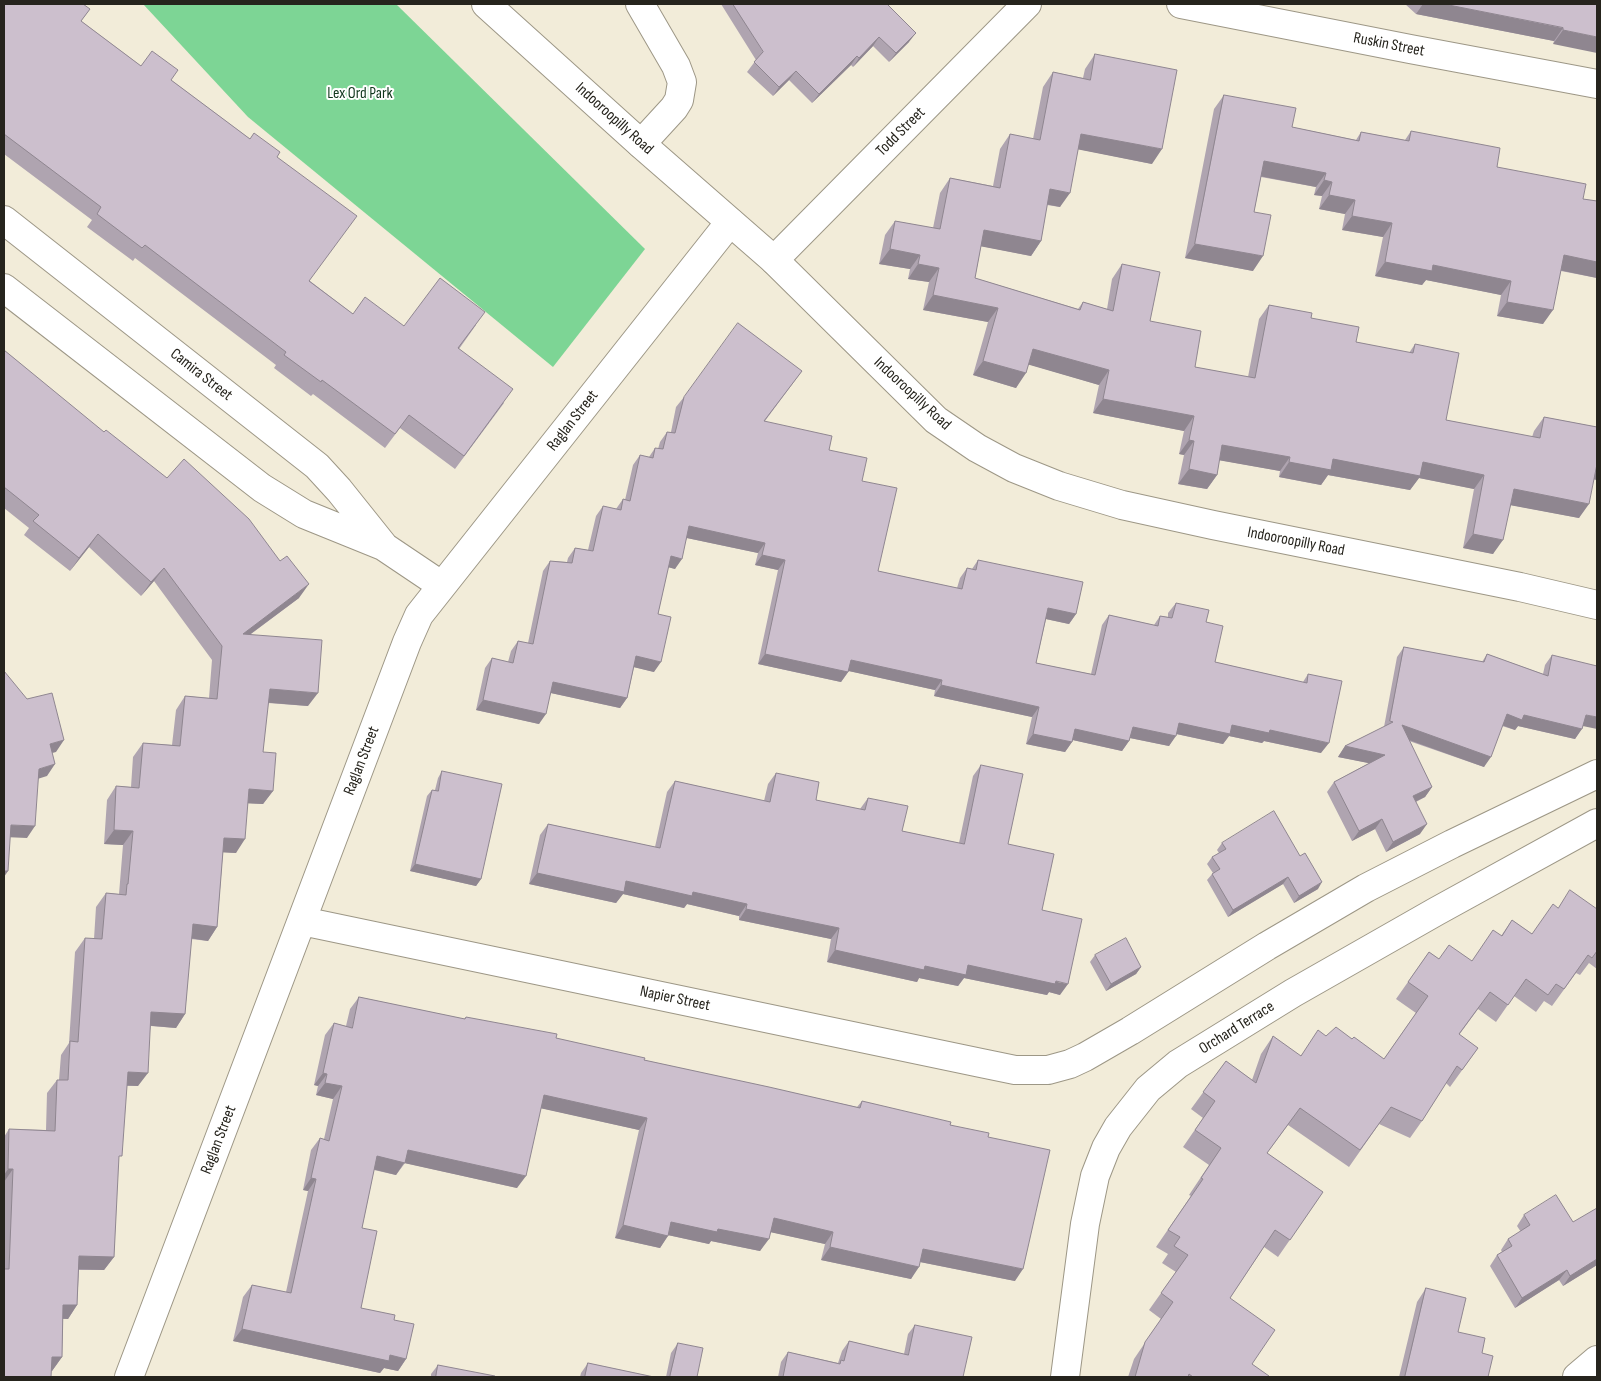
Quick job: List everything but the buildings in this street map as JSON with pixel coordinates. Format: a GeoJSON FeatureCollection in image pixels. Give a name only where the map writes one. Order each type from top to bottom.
{"type":"FeatureCollection","features":[{"type":"Feature","properties":{"kind":"street","name":"Indooroopilly Road"},"geometry":{"type":"LineString","coordinates":[[486,4],[641,144],[774,260],[936,420],[977,448],[1014,468],[1059,486],[1122,505],[1597,605]]}},
{"type":"Feature","properties":{"kind":"street"},"geometry":{"type":"LineString","coordinates":[[640,4],[676,66],[682,82],[680,94],[674,108],[641,144]]}},
{"type":"Feature","properties":{"kind":"street","name":"Todd Street"},"geometry":{"type":"LineString","coordinates":[[774,260],[1027,4]]}},
{"type":"Feature","properties":{"kind":"street","name":"Ruskin Street"},"geometry":{"type":"LineString","coordinates":[[1182,4],[1597,84]]}},
{"type":"Feature","properties":{"kind":"street","name":"Camira Street"},"geometry":{"type":"LineString","coordinates":[[4,220],[316,466],[339,490],[384,546]]}},
{"type":"Feature","properties":{"kind":"street","name":"Raglan Street"},"geometry":{"type":"LineString","coordinates":[[129,1377],[414,624],[441,585],[730,222]]}},
{"type":"Feature","properties":{"kind":"street","name":"Camira Street"},"geometry":{"type":"LineString","coordinates":[[4,288],[262,488],[304,514],[384,546],[441,585]]}},
{"type":"Feature","properties":{"kind":"street","name":"Napier Street"},"geometry":{"type":"LineString","coordinates":[[302,921],[1015,1070],[1048,1070],[1070,1064],[1108,1044],[1267,946],[1366,888],[1597,774]]}},
{"type":"Feature","properties":{"kind":"street","name":"Orchard Terrace"},"geometry":{"type":"LineString","coordinates":[[1065,1377],[1085,1224],[1093,1184],[1111,1139],[1121,1123],[1148,1090],[1178,1064],[1293,993],[1436,911],[1597,823]]}},
{"type":"Feature","properties":{"kind":"street"},"geometry":{"type":"LineString","coordinates":[[1577,1377],[1597,1360]]}},
{"type":"Feature","properties":{"kind":"green space","name":"Lex Ord Park"},"geometry":{"type":"Polygon","coordinates":[[[143,4],[396,4],[645,249],[553,367],[248,117],[143,4]]]}}]}
